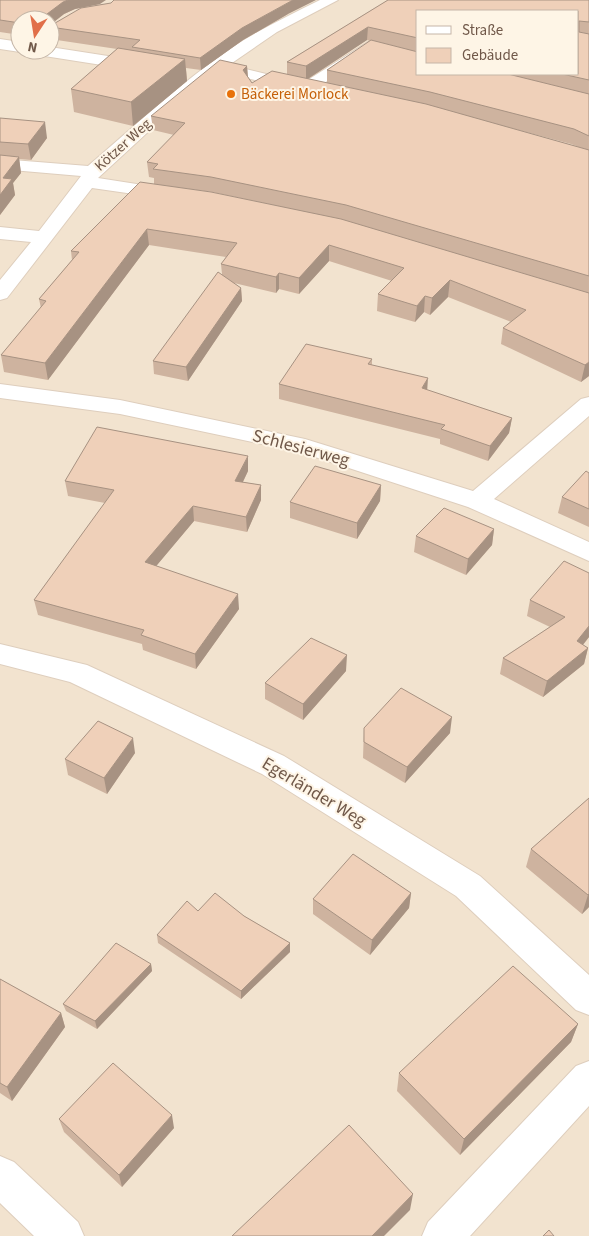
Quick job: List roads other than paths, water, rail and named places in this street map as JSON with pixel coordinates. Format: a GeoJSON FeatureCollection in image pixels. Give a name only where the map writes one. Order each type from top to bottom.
{"type":"FeatureCollection","features":[{"type":"Feature","properties":{"kind":"street","name":"Kötzer Weg"},"geometry":{"type":"LineString","coordinates":[[0,294],[89,177],[168,104],[272,29],[331,0]]}},
{"type":"Feature","properties":{"kind":"street"},"geometry":{"type":"LineString","coordinates":[[308,87],[368,47],[416,59]]}},
{"type":"Feature","properties":{"kind":"street"},"geometry":{"type":"LineString","coordinates":[[60,54],[159,70]]}},
{"type":"Feature","properties":{"kind":"street"},"geometry":{"type":"LineString","coordinates":[[185,74],[210,72],[327,91]]}},
{"type":"Feature","properties":{"kind":"street"},"geometry":{"type":"LineString","coordinates":[[0,164],[89,177],[185,196]]}},
{"type":"Feature","properties":{"kind":"street"},"geometry":{"type":"LineString","coordinates":[[0,233],[43,237]]}},
{"type":"Feature","properties":{"kind":"street","name":"Schlesierweg"},"geometry":{"type":"LineString","coordinates":[[0,391],[120,407],[304,446],[477,501],[589,552]]}},
{"type":"Feature","properties":{"kind":"street"},"geometry":{"type":"LineString","coordinates":[[477,501],[589,404]]}},
{"type":"Feature","properties":{"kind":"street","name":"Egerländer Weg"},"geometry":{"type":"LineString","coordinates":[[0,654],[77,674],[273,765],[468,886],[589,998]]}},
{"type":"Feature","properties":{"kind":"street"},"geometry":{"type":"LineString","coordinates":[[442,1236],[589,1079]]}},
{"type":"Feature","properties":{"kind":"street"},"geometry":{"type":"LineString","coordinates":[[0,1176],[64,1236]]}},
{"type":"Feature","properties":{"kind":"place","name":"Bäckerei Morlock"},"geometry":{"type":"Point","coordinates":[231,94]}}]}
